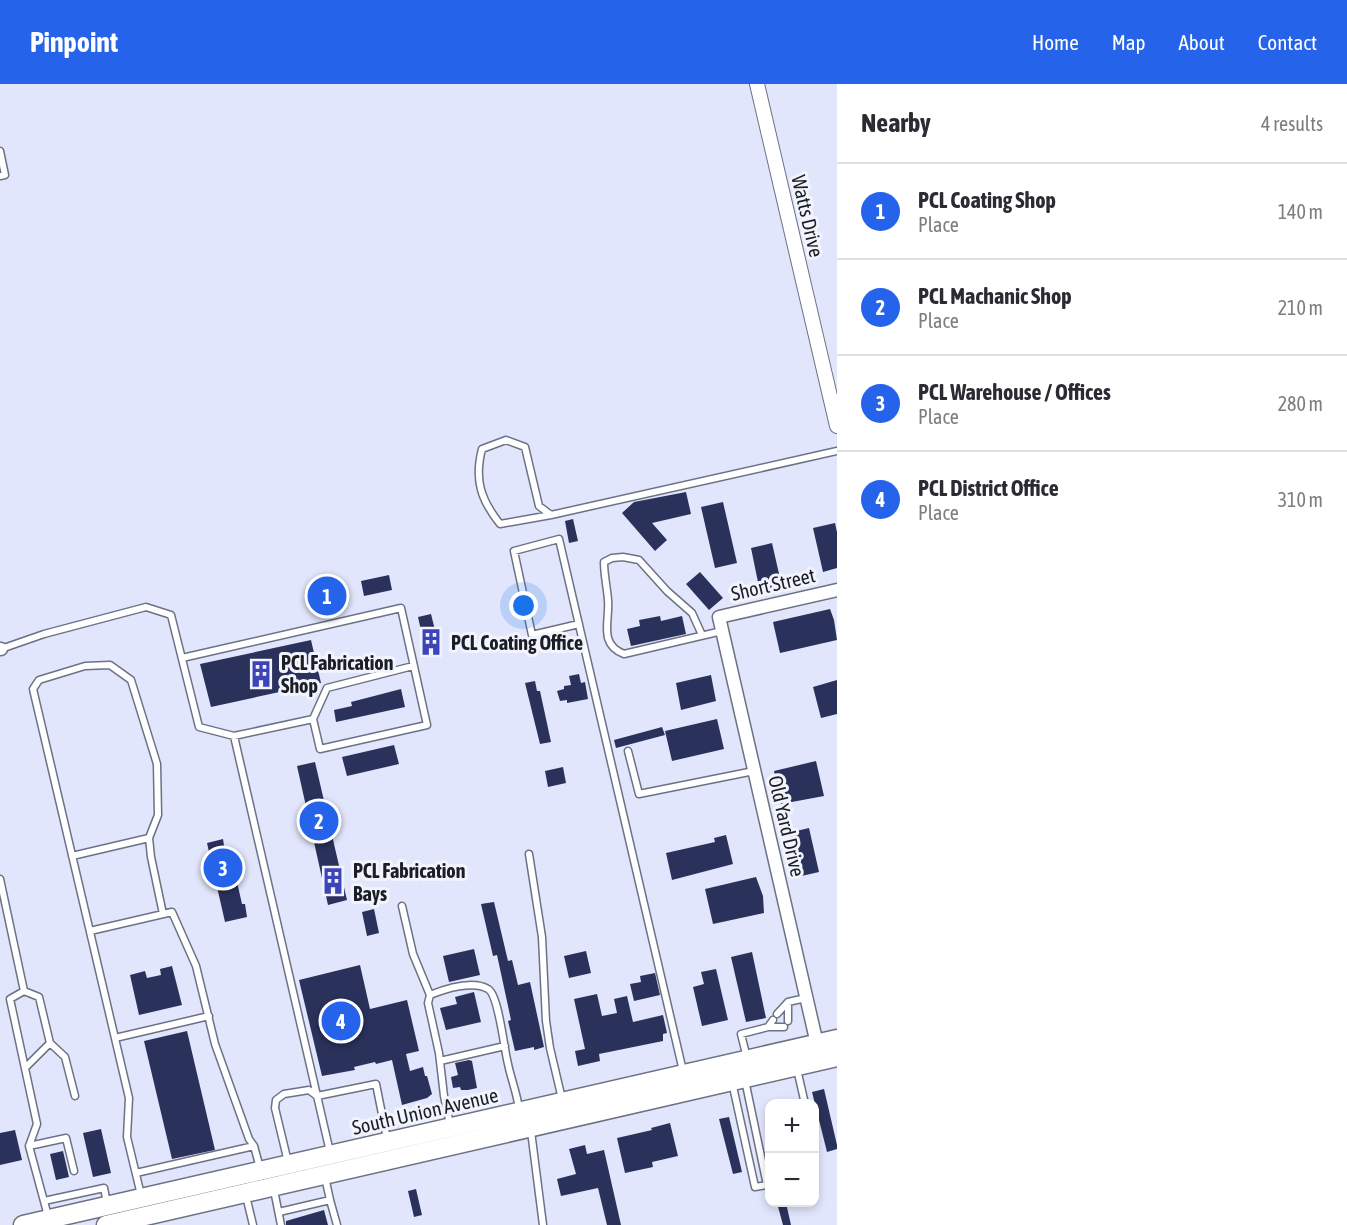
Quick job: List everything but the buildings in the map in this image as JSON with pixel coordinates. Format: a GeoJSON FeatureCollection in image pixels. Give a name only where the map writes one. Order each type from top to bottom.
{"type":"FeatureCollection","features":[{"type":"Feature","properties":{"kind":"main road","name":"South Union Avenue"},"geometry":{"type":"LineString","coordinates":[[106,1225],[131,1222],[446,1146],[525,1120],[563,1102],[837,1039]]}},
{"type":"Feature","properties":{"kind":"main road","name":"South Union Avenue"},"geometry":{"type":"LineString","coordinates":[[23,1225],[58,1222],[83,1212],[108,1206],[451,1128],[525,1120],[738,1080],[837,1057]]}},
{"type":"Feature","properties":{"kind":"main road"},"geometry":{"type":"LineString","coordinates":[[525,1120],[532,1122],[538,1118],[610,1100],[616,1097],[621,1089]]}},
{"type":"Feature","properties":{"kind":"main road"},"geometry":{"type":"LineString","coordinates":[[360,1167],[367,1157],[395,1149],[422,1134]]}},
{"type":"Feature","properties":{"kind":"main road"},"geometry":{"type":"LineString","coordinates":[[246,1193],[245,1187],[251,1184],[313,1169],[322,1165],[331,1155]]}},
{"type":"Feature","properties":{"kind":"main road"},"geometry":{"type":"LineString","coordinates":[[131,1222],[150,1205],[204,1192],[224,1180]]}},
{"type":"Feature","properties":{"kind":"main road"},"geometry":{"type":"LineString","coordinates":[[58,1222],[106,1215],[108,1206]]}},
{"type":"Feature","properties":{"kind":"street","name":"Watts Drive"},"geometry":{"type":"LineString","coordinates":[[757,84],[837,426]]}},
{"type":"Feature","properties":{"kind":"street","name":"Short Street"},"geometry":{"type":"LineString","coordinates":[[719,617],[837,590]]}},
{"type":"Feature","properties":{"kind":"street","name":"Old Yard Drive"},"geometry":{"type":"LineString","coordinates":[[719,617],[817,1044]]}},
{"type":"Feature","properties":{"kind":"lane"},"geometry":{"type":"LineString","coordinates":[[0,151],[5,175],[0,176]]}},
{"type":"Feature","properties":{"kind":"lane"},"geometry":{"type":"LineString","coordinates":[[551,515],[539,506],[525,447],[506,440],[482,449],[478,464],[480,487],[486,507],[500,524],[551,515],[837,451]]}},
{"type":"Feature","properties":{"kind":"lane"},"geometry":{"type":"LineString","coordinates":[[579,624],[532,635],[514,551],[559,539],[579,624],[683,1074]]}},
{"type":"Feature","properties":{"kind":"lane"},"geometry":{"type":"LineString","coordinates":[[702,635],[692,613],[667,591],[639,560],[623,557],[612,558],[604,562],[604,581],[608,600],[606,633],[615,651],[624,654],[722,631]]}},
{"type":"Feature","properties":{"kind":"lane"},"geometry":{"type":"LineString","coordinates":[[0,649],[44,634],[146,608],[171,615],[199,727],[234,736],[313,719]]}},
{"type":"Feature","properties":{"kind":"lane"},"geometry":{"type":"LineString","coordinates":[[182,658],[401,608],[412,666],[427,725],[320,749],[313,719],[327,688],[412,666]]}},
{"type":"Feature","properties":{"kind":"lane"},"geometry":{"type":"LineString","coordinates":[[142,1198],[127,1137],[129,1098],[33,689],[39,680],[85,666],[110,665],[131,680],[157,764],[158,816],[149,838],[150,857],[163,914]]}},
{"type":"Feature","properties":{"kind":"lane"},"geometry":{"type":"LineString","coordinates":[[234,736],[331,1155]]}},
{"type":"Feature","properties":{"kind":"lane"},"geometry":{"type":"LineString","coordinates":[[628,751],[639,794],[754,771]]}},
{"type":"Feature","properties":{"kind":"lane"},"geometry":{"type":"LineString","coordinates":[[72,856],[149,838]]}},
{"type":"Feature","properties":{"kind":"lane"},"geometry":{"type":"LineString","coordinates":[[529,854],[542,938],[548,1030],[563,1102]]}},
{"type":"Feature","properties":{"kind":"lane"},"geometry":{"type":"LineString","coordinates":[[0,879],[24,990]]}},
{"type":"Feature","properties":{"kind":"lane"},"geometry":{"type":"LineString","coordinates":[[402,906],[413,954],[430,995],[428,1003],[451,1128]]}},
{"type":"Feature","properties":{"kind":"lane"},"geometry":{"type":"LineString","coordinates":[[90,931],[172,912],[196,966],[215,1044],[249,1139],[254,1146],[260,1171]]}},
{"type":"Feature","properties":{"kind":"lane"},"geometry":{"type":"LineString","coordinates":[[430,995],[443,989],[472,986],[488,988],[493,993],[507,1063],[525,1120],[543,1225]]}},
{"type":"Feature","properties":{"kind":"lane"},"geometry":{"type":"LineString","coordinates":[[24,990],[39,997],[50,1043],[65,1057],[75,1096]]}},
{"type":"Feature","properties":{"kind":"lane"},"geometry":{"type":"LineString","coordinates":[[24,990],[10,999],[37,1124],[29,1146],[44,1201],[58,1222]]}},
{"type":"Feature","properties":{"kind":"lane"},"geometry":{"type":"LineString","coordinates":[[768,1027],[788,1002],[807,998]]}},
{"type":"Feature","properties":{"kind":"lane"},"geometry":{"type":"LineString","coordinates":[[747,1060],[741,1034],[786,1024],[788,1002]]}},
{"type":"Feature","properties":{"kind":"lane"},"geometry":{"type":"LineString","coordinates":[[115,1038],[209,1016]]}},
{"type":"Feature","properties":{"kind":"lane"},"geometry":{"type":"LineString","coordinates":[[26,1067],[50,1043]]}},
{"type":"Feature","properties":{"kind":"lane"},"geometry":{"type":"LineString","coordinates":[[440,1060],[505,1046]]}},
{"type":"Feature","properties":{"kind":"lane"},"geometry":{"type":"LineString","coordinates":[[796,1067],[804,1099]]}},
{"type":"Feature","properties":{"kind":"lane"},"geometry":{"type":"LineString","coordinates":[[738,1080],[767,1185],[755,1187],[738,1080]]}},
{"type":"Feature","properties":{"kind":"lane"},"geometry":{"type":"LineString","coordinates":[[288,1165],[275,1108],[276,1100],[284,1094],[309,1090],[317,1096],[376,1084],[388,1142]]}},
{"type":"Feature","properties":{"kind":"lane"},"geometry":{"type":"LineString","coordinates":[[29,1146],[66,1138],[74,1171]]}},
{"type":"Feature","properties":{"kind":"lane"},"geometry":{"type":"LineString","coordinates":[[136,1173],[254,1146]]}},
{"type":"Feature","properties":{"kind":"lane"},"geometry":{"type":"LineString","coordinates":[[325,1175],[337,1225]]}},
{"type":"Feature","properties":{"kind":"lane"},"geometry":{"type":"LineString","coordinates":[[273,1187],[281,1225]]}},
{"type":"Feature","properties":{"kind":"lane"},"geometry":{"type":"LineString","coordinates":[[44,1201],[104,1188],[108,1206]]}},
{"type":"Feature","properties":{"kind":"lane"},"geometry":{"type":"LineString","coordinates":[[246,1193],[253,1225]]}},
{"type":"Feature","properties":{"kind":"lane"},"geometry":{"type":"LineString","coordinates":[[79,1194],[83,1212]]}},
{"type":"Feature","properties":{"kind":"lane"},"geometry":{"type":"LineString","coordinates":[[279,1212],[330,1200]]}},
{"type":"Feature","properties":{"kind":"place","name":"PCL Coating Shop"},"geometry":{"type":"Point","coordinates":[327,596]}},
{"type":"Feature","properties":{"kind":"place","name":"PCL Coating Office"},"geometry":{"type":"Point","coordinates":[431,642]}},
{"type":"Feature","properties":{"kind":"place","name":"PCL Fabrication Shop"},"geometry":{"type":"Point","coordinates":[261,674]}},
{"type":"Feature","properties":{"kind":"place","name":"PCL Machanic Shop"},"geometry":{"type":"Point","coordinates":[319,821]}},
{"type":"Feature","properties":{"kind":"place","name":"PCL Warehouse / Offices"},"geometry":{"type":"Point","coordinates":[223,868]}},
{"type":"Feature","properties":{"kind":"place","name":"PCL Fabrication Bays"},"geometry":{"type":"Point","coordinates":[333,881]}},
{"type":"Feature","properties":{"kind":"place","name":"PCL District Office"},"geometry":{"type":"Point","coordinates":[341,1021]}}]}
